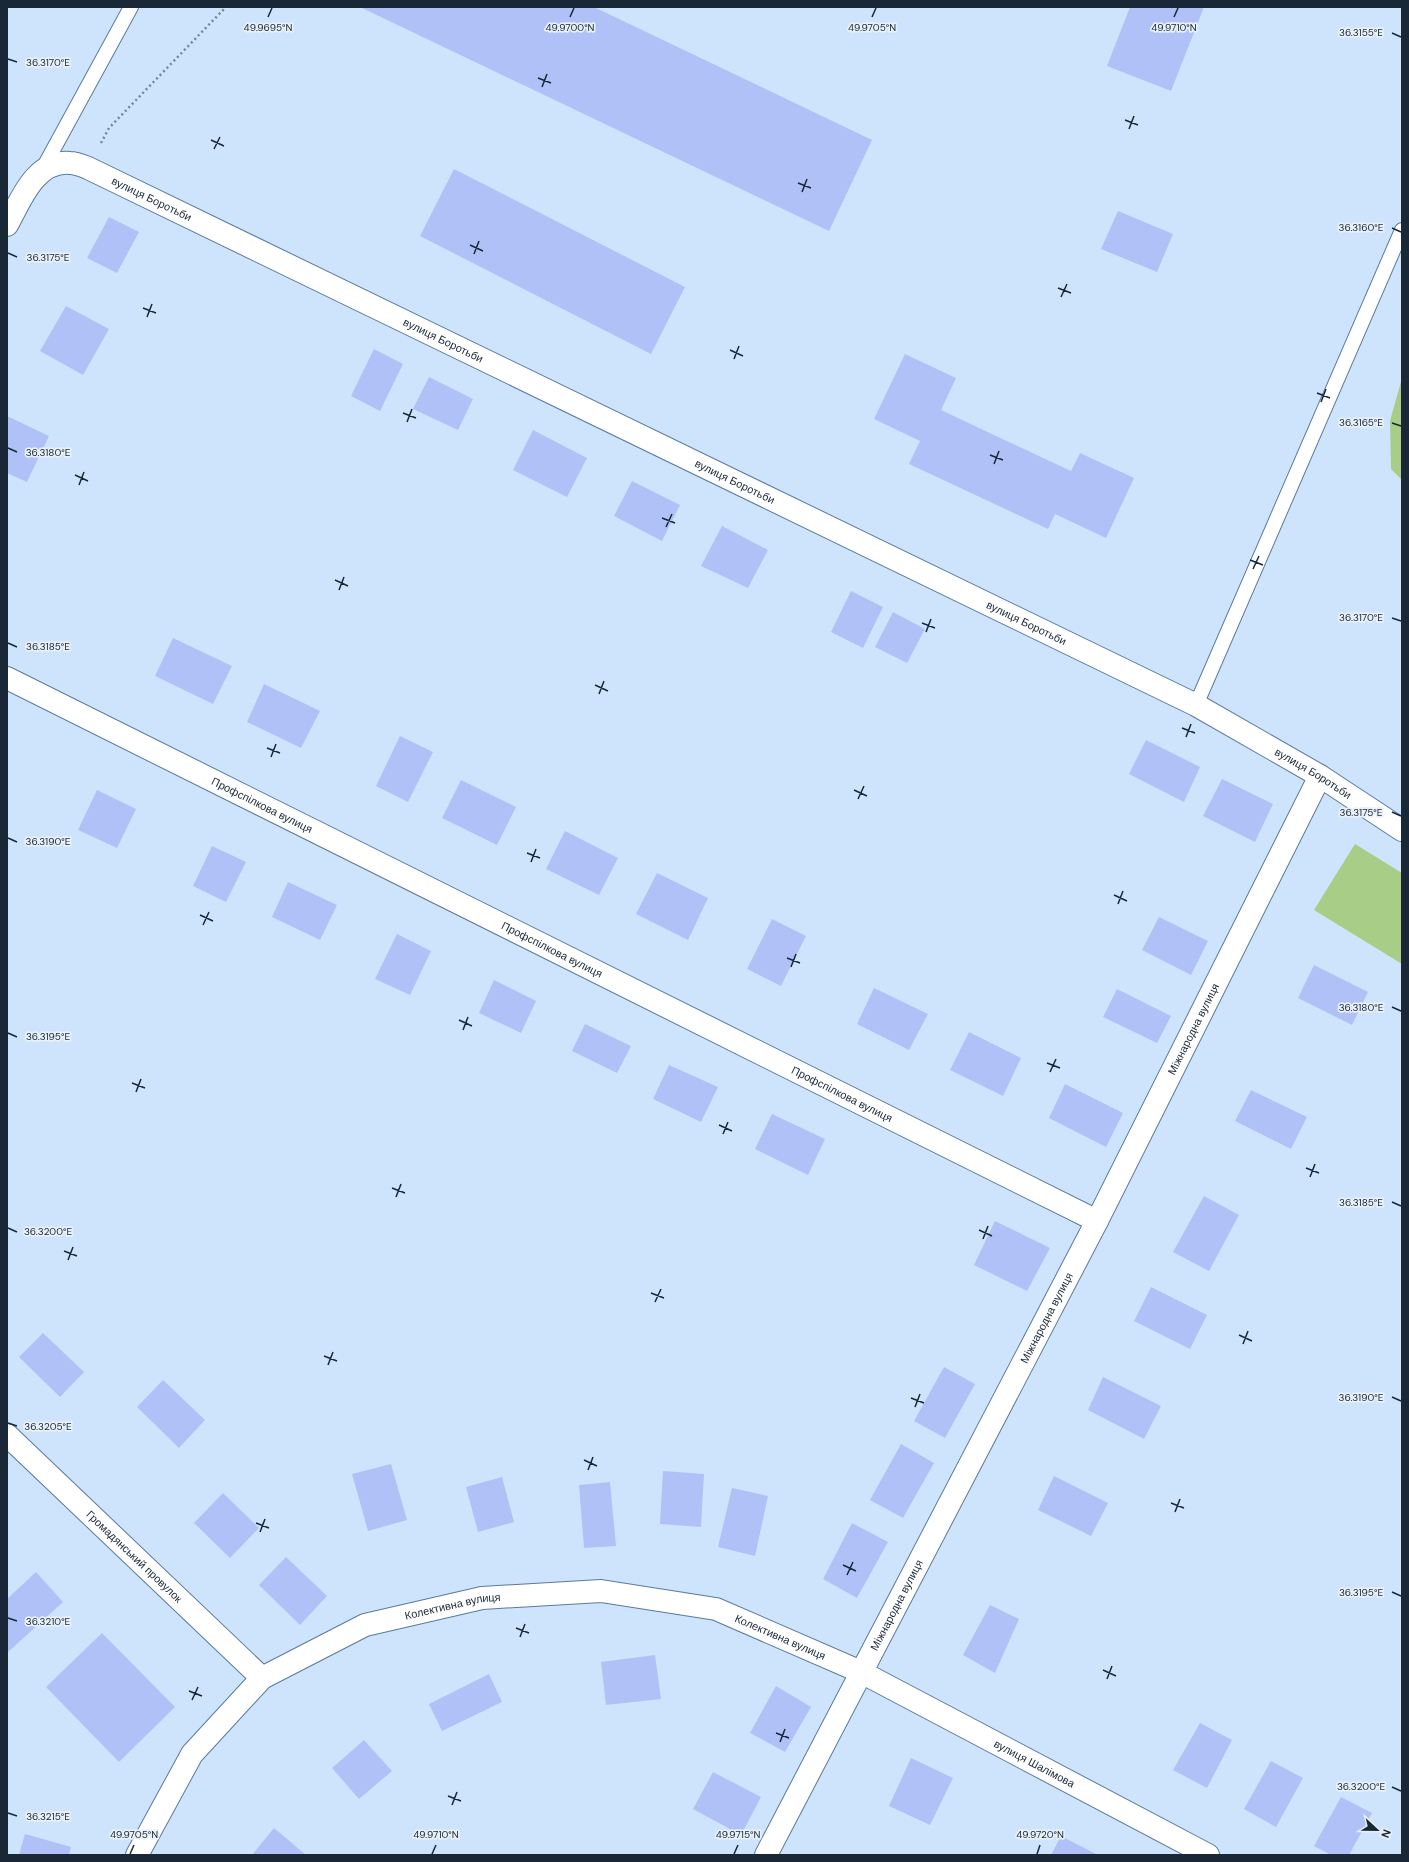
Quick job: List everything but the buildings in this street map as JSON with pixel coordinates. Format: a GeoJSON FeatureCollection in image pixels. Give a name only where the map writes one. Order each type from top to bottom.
{"type":"FeatureCollection","features":[{"type":"Feature","properties":{"kind":"street","name":"вулиця Боротьби"},"geometry":{"type":"LineString","coordinates":[[48,168],[71,163],[88,168],[1196,705],[1320,776],[1402,830]]}},
{"type":"Feature","properties":{"kind":"street"},"geometry":{"type":"LineString","coordinates":[[7,225],[29,185],[48,168]]}},
{"type":"Feature","properties":{"kind":"street","name":"Профспілкова вулиця"},"geometry":{"type":"LineString","coordinates":[[7,678],[1097,1221]]}},
{"type":"Feature","properties":{"kind":"street","name":"Міжнародна вулиця"},"geometry":{"type":"LineString","coordinates":[[766,1855],[1097,1221],[1320,776]]}},
{"type":"Feature","properties":{"kind":"street","name":"Громадянський провулок"},"geometry":{"type":"LineString","coordinates":[[7,1435],[262,1678]]}},
{"type":"Feature","properties":{"kind":"street","name":"Колективна вулиця"},"geometry":{"type":"LineString","coordinates":[[137,1855],[192,1754],[262,1678],[365,1626],[482,1598],[601,1591],[716,1608],[861,1672]]}},
{"type":"Feature","properties":{"kind":"street","name":"вулиця Шалімова"},"geometry":{"type":"LineString","coordinates":[[861,1672],[1208,1855]]}},
{"type":"Feature","properties":{"kind":"lane"},"geometry":{"type":"LineString","coordinates":[[48,168],[131,7]]}},
{"type":"Feature","properties":{"kind":"lane"},"geometry":{"type":"LineString","coordinates":[[1196,705],[1402,230]]}},
{"type":"Feature","properties":{"kind":"path"},"geometry":{"type":"LineString","coordinates":[[88,168],[109,128],[226,7]]}},
{"type":"Feature","properties":{"kind":"green space"},"geometry":{"type":"Polygon","coordinates":[[[1402,378],[1402,480],[1391,469],[1390,421],[1402,378]]]}},
{"type":"Feature","properties":{"kind":"green space"},"geometry":{"type":"Polygon","coordinates":[[[1355,844],[1402,873],[1402,964],[1314,910],[1355,844]]]}}]}
